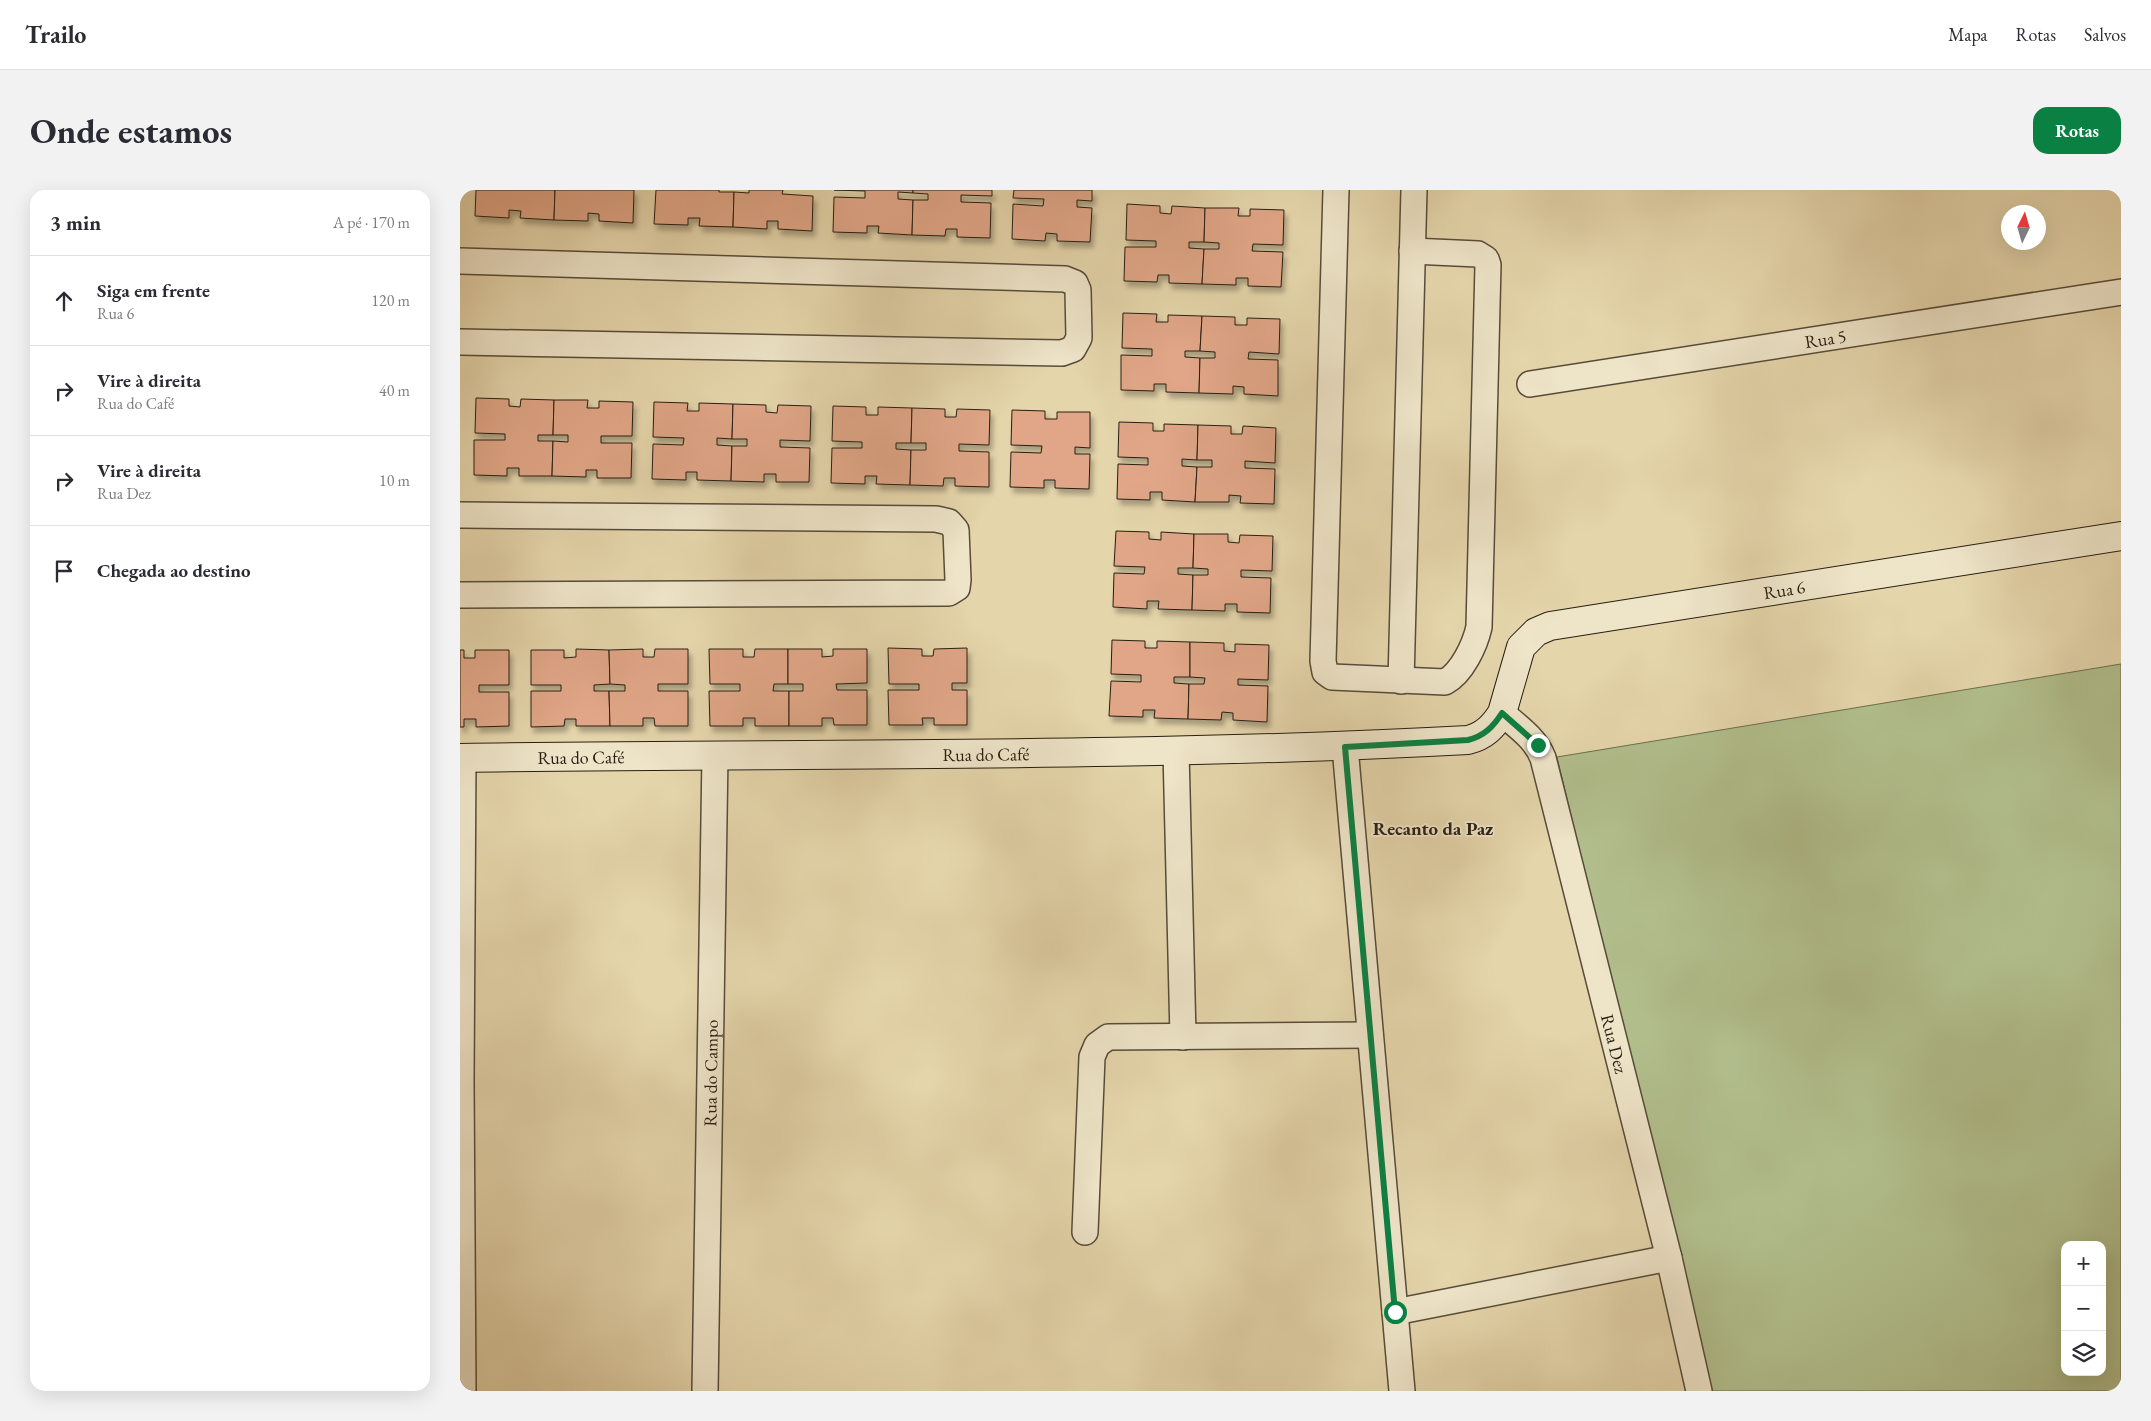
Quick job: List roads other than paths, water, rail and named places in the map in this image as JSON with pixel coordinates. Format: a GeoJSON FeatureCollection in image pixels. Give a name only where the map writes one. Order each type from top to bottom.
{"type":"FeatureCollection","features":[{"type":"Feature","properties":{"kind":"main road","name":"Rua 6"},"geometry":{"type":"LineString","coordinates":[[1502,713],[1521,647],[1536,632],[1550,626],[2121,536]]}},
{"type":"Feature","properties":{"kind":"main road","name":"Rua do Café"},"geometry":{"type":"LineString","coordinates":[[462,758],[1176,751],[1345,747],[1479,738],[1488,731],[1502,713]]}},
{"type":"Feature","properties":{"kind":"street"},"geometry":{"type":"LineString","coordinates":[[1336,190],[1323,661],[1325,672],[1332,677],[1446,682],[1454,677],[1476,640],[1479,627],[1488,265],[1486,259],[1478,254],[1412,251]]}},
{"type":"Feature","properties":{"kind":"street"},"geometry":{"type":"LineString","coordinates":[[1401,681],[1414,190]]}},
{"type":"Feature","properties":{"kind":"street"},"geometry":{"type":"LineString","coordinates":[[460,261],[1065,279],[1075,283],[1078,290],[1080,338],[1073,349],[1062,353],[460,342]]}},
{"type":"Feature","properties":{"kind":"street","name":"Rua 5"},"geometry":{"type":"LineString","coordinates":[[1530,384],[2121,292]]}},
{"type":"Feature","properties":{"kind":"street"},"geometry":{"type":"LineString","coordinates":[[460,515],[936,519],[949,522],[956,530],[958,580],[957,588],[949,593],[460,595]]}},
{"type":"Feature","properties":{"kind":"street","name":"Rua Dez"},"geometry":{"type":"LineString","coordinates":[[1502,713],[1538,745],[1543,758],[1669,1258],[1699,1391]]}},
{"type":"Feature","properties":{"kind":"street"},"geometry":{"type":"LineString","coordinates":[[1345,747],[1402,1391]]}},
{"type":"Feature","properties":{"kind":"street"},"geometry":{"type":"LineString","coordinates":[[1176,751],[1183,1036]]}},
{"type":"Feature","properties":{"kind":"street","name":"Rua do Campo"},"geometry":{"type":"LineString","coordinates":[[705,1391],[715,755]]}},
{"type":"Feature","properties":{"kind":"street"},"geometry":{"type":"LineString","coordinates":[[462,758],[461,1081],[463,1391]]}},
{"type":"Feature","properties":{"kind":"street"},"geometry":{"type":"LineString","coordinates":[[1084,1232],[1092,1057],[1097,1044],[1108,1038],[1370,1035]]}},
{"type":"Feature","properties":{"kind":"street"},"geometry":{"type":"LineString","coordinates":[[1395,1312],[1669,1258]]}},
{"type":"Feature","properties":{"kind":"district","name":"Recanto da Paz"},"geometry":{"type":"Point","coordinates":[1433,828]}}]}
